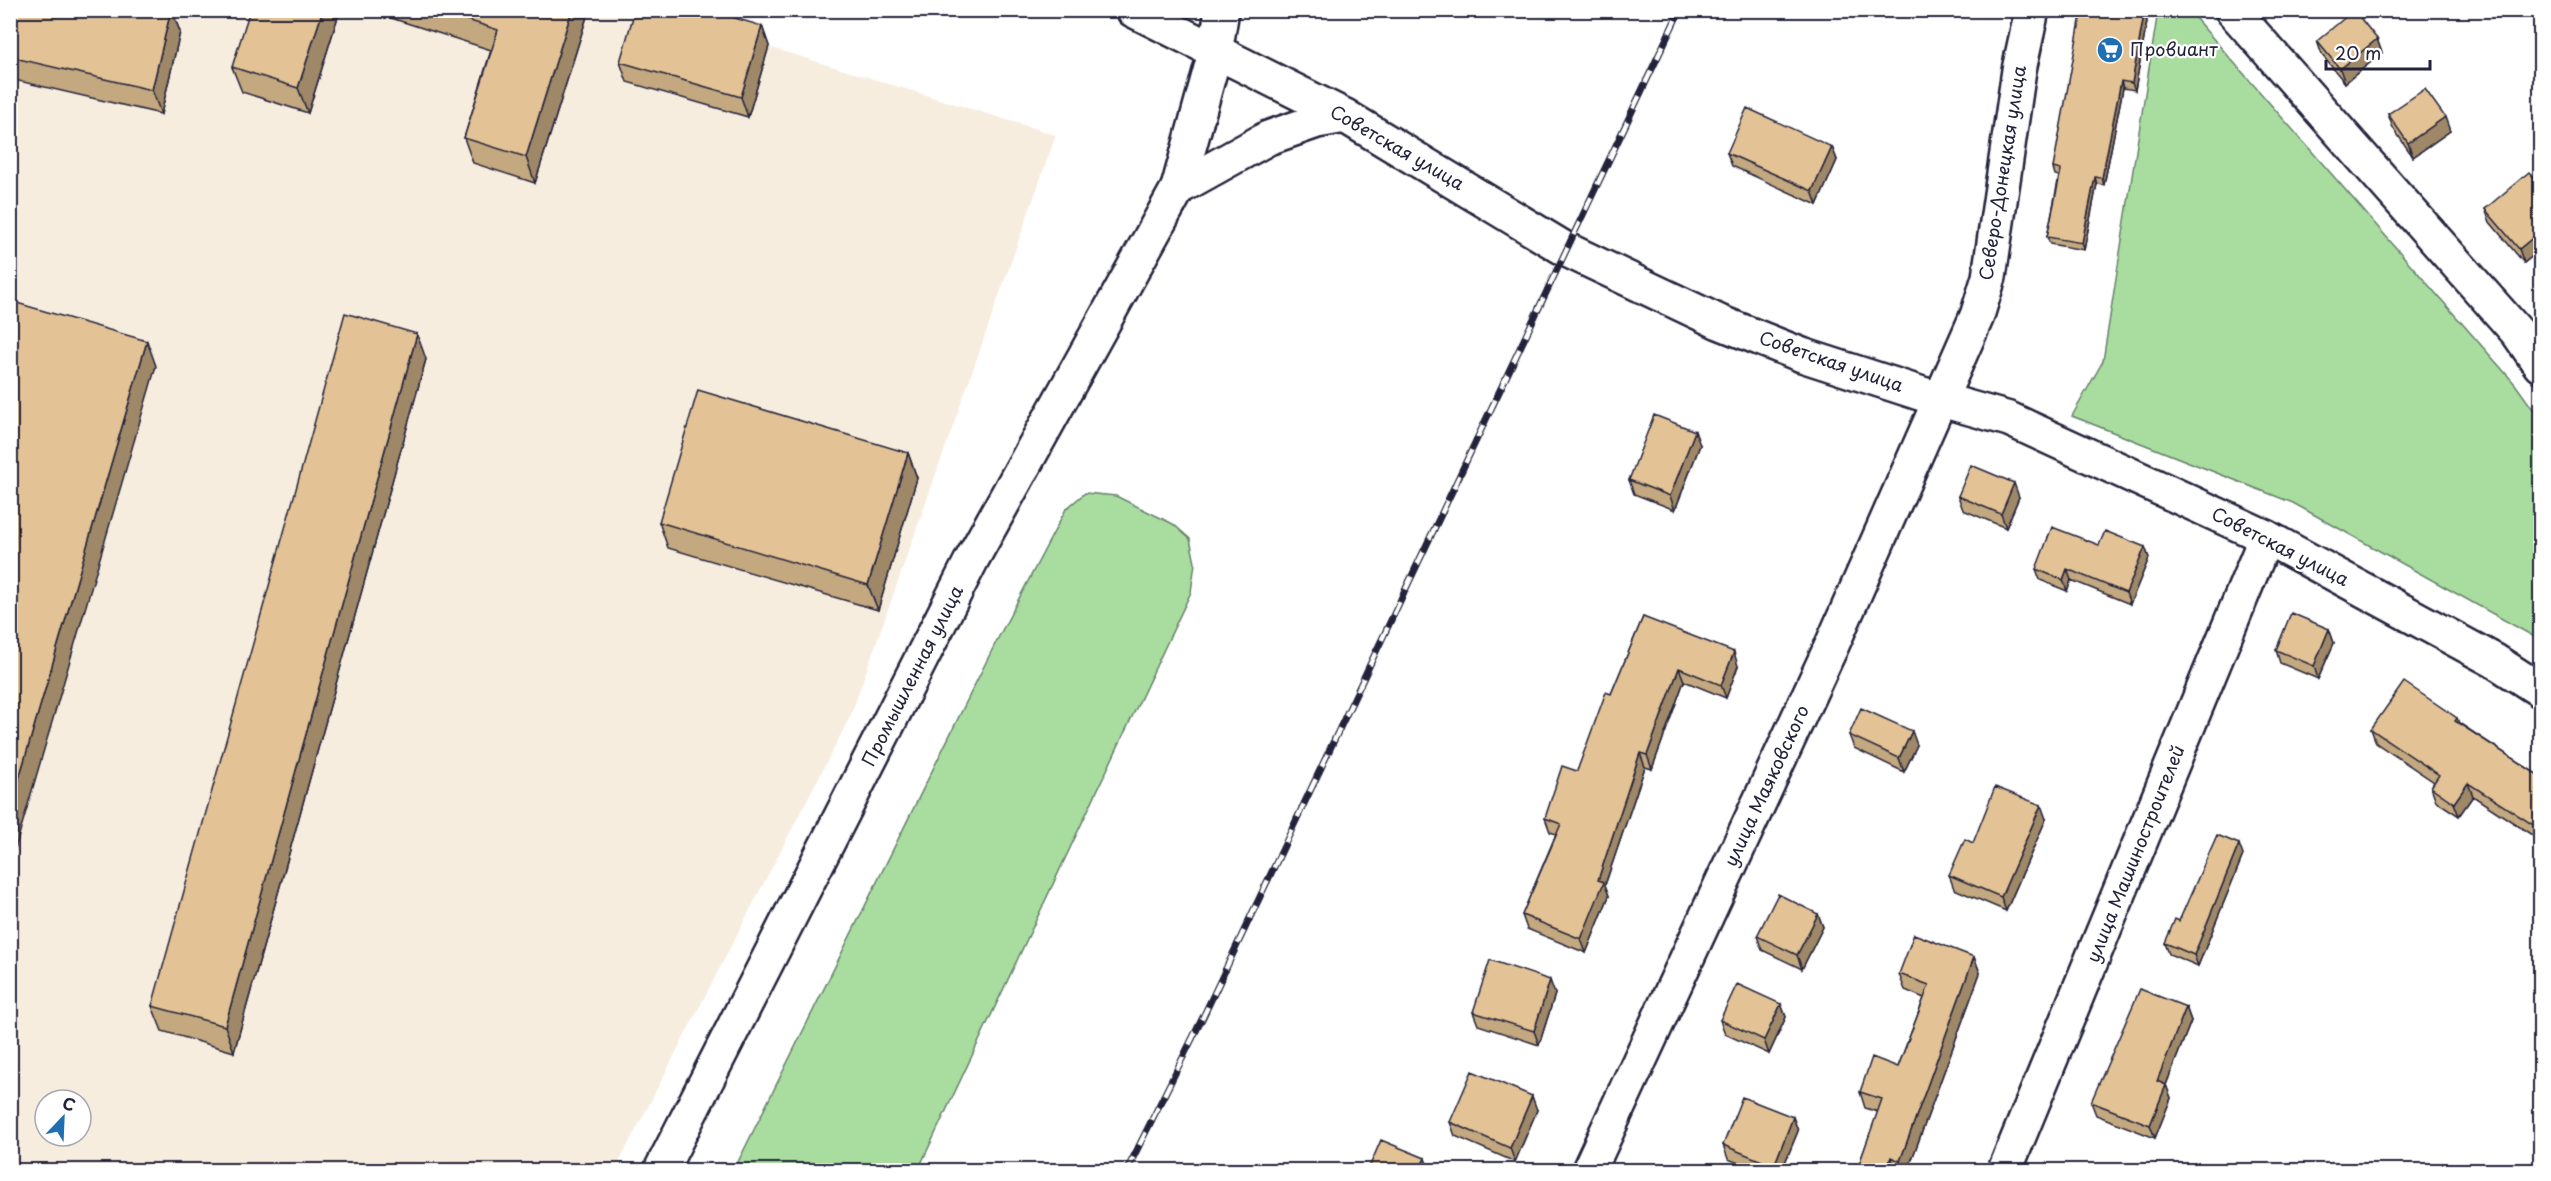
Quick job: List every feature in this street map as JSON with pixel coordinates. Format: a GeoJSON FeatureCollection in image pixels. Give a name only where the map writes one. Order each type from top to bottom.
{"type":"FeatureCollection","features":[{"type":"Feature","properties":{"kind":"main road","name":"Советская улица"},"geometry":{"type":"LineString","coordinates":[[1133,10],[1345,116],[1565,249],[1688,307],[1802,355],[1938,399],[2009,419],[2266,537],[2495,661],[2541,690]]}},
{"type":"Feature","properties":{"kind":"main road","name":"Промышленная улица"},"geometry":{"type":"LineString","coordinates":[[661,1170],[972,559],[1178,188],[1215,53],[1222,10]]}},
{"type":"Feature","properties":{"kind":"main road","name":"Северо-Донецкая улица"},"geometry":{"type":"LineString","coordinates":[[1938,399],[1977,316],[1989,277],[2019,70],[2032,10]]}},
{"type":"Feature","properties":{"kind":"main road"},"geometry":{"type":"LineString","coordinates":[[2232,10],[2529,325],[2541,365]]}},
{"type":"Feature","properties":{"kind":"main road"},"geometry":{"type":"LineString","coordinates":[[1178,188],[1268,138],[1317,121],[1345,116]]}},
{"type":"Feature","properties":{"kind":"main road","name":"улица Маяковского"},"geometry":{"type":"LineString","coordinates":[[1590,1170],[1832,645],[1938,399]]}},
{"type":"Feature","properties":{"kind":"main road","name":"улица Машиностроителей"},"geometry":{"type":"LineString","coordinates":[[2005,1170],[2266,537]]}},
{"type":"Feature","properties":{"kind":"shaded area"},"geometry":{"type":"Polygon","coordinates":[[[10,11],[651,11],[1056,135],[850,717],[615,1170],[11,1170],[10,11]]]}},
{"type":"Feature","properties":{"kind":"green space"},"geometry":{"type":"Polygon","coordinates":[[[2158,11],[2189,11],[2515,384],[2540,419],[2540,640],[2293,503],[2072,416],[2103,361],[2158,11]]]}},
{"type":"Feature","properties":{"kind":"green space"},"geometry":{"type":"Polygon","coordinates":[[[1085,493],[1116,496],[1173,524],[1190,539],[1195,563],[1191,592],[918,1170],[734,1170],[996,642],[1066,509],[1085,493]]]}},
{"type":"Feature","properties":{"kind":"building"},"geometry":{"type":"Polygon","coordinates":[[[10,10],[171,10],[152,90],[10,57],[10,10]]]}},
{"type":"Feature","properties":{"kind":"building"},"geometry":{"type":"Polygon","coordinates":[[[250,10],[323,10],[298,88],[232,67],[250,10]]]}},
{"type":"Feature","properties":{"kind":"building"},"geometry":{"type":"Polygon","coordinates":[[[437,10],[572,10],[526,157],[464,138],[498,30],[437,10]]]}},
{"type":"Feature","properties":{"kind":"building"},"geometry":{"type":"Polygon","coordinates":[[[635,10],[708,10],[762,26],[741,97],[620,62],[635,10]]]}},
{"type":"Feature","properties":{"kind":"building"},"geometry":{"type":"Polygon","coordinates":[[[2082,10],[2122,10],[2144,14],[2132,83],[2121,81],[2102,178],[2095,177],[2082,243],[2047,237],[2061,170],[2053,168],[2082,10]]]}},
{"type":"Feature","properties":{"kind":"building"},"geometry":{"type":"Polygon","coordinates":[[[2354,10],[2377,39],[2340,69],[2317,41],[2354,10]]]}},
{"type":"Feature","properties":{"kind":"building"},"geometry":{"type":"Polygon","coordinates":[[[2425,89],[2445,117],[2408,143],[2388,114],[2425,89]]]}},
{"type":"Feature","properties":{"kind":"building"},"geometry":{"type":"Polygon","coordinates":[[[1747,108],[1832,147],[1812,191],[1727,153],[1747,108]]]}},
{"type":"Feature","properties":{"kind":"building"},"geometry":{"type":"Polygon","coordinates":[[[2529,172],[2541,185],[2541,231],[2519,249],[2485,209],[2529,172]]]}},
{"type":"Feature","properties":{"kind":"building"},"geometry":{"type":"Polygon","coordinates":[[[10,301],[147,341],[10,809],[10,301]]]}},
{"type":"Feature","properties":{"kind":"building"},"geometry":{"type":"Polygon","coordinates":[[[345,313],[417,334],[225,1026],[152,1006],[345,313]]]}},
{"type":"Feature","properties":{"kind":"building"},"geometry":{"type":"Polygon","coordinates":[[[698,390],[908,453],[868,585],[659,522],[698,390]]]}},
{"type":"Feature","properties":{"kind":"building"},"geometry":{"type":"Polygon","coordinates":[[[1654,415],[1695,431],[1670,496],[1629,480],[1654,415]]]}},
{"type":"Feature","properties":{"kind":"building"},"geometry":{"type":"Polygon","coordinates":[[[1971,465],[2014,483],[2001,514],[1958,496],[1971,465]]]}},
{"type":"Feature","properties":{"kind":"building"},"geometry":{"type":"Polygon","coordinates":[[[2052,527],[2099,545],[2105,531],[2145,547],[2126,593],[2067,569],[2063,580],[2036,569],[2052,527]]]}},
{"type":"Feature","properties":{"kind":"building"},"geometry":{"type":"Polygon","coordinates":[[[2291,613],[2329,629],[2314,666],[2276,650],[2291,613]]]}},
{"type":"Feature","properties":{"kind":"building"},"geometry":{"type":"Polygon","coordinates":[[[1643,617],[1734,652],[1721,685],[1679,668],[1647,755],[1640,753],[1598,880],[1604,882],[1581,939],[1522,915],[1561,824],[1545,818],[1562,766],[1577,771],[1606,692],[1611,694],[1643,617]]]}},
{"type":"Feature","properties":{"kind":"building"},"geometry":{"type":"Polygon","coordinates":[[[2404,682],[2457,718],[2455,721],[2541,777],[2541,830],[2468,783],[2454,803],[2431,787],[2439,775],[2371,729],[2404,682]]]}},
{"type":"Feature","properties":{"kind":"building"},"geometry":{"type":"Polygon","coordinates":[[[1861,708],[1912,731],[1899,758],[1849,735],[1861,708]]]}},
{"type":"Feature","properties":{"kind":"building"},"geometry":{"type":"Polygon","coordinates":[[[1995,787],[2041,805],[2001,897],[1949,875],[1965,839],[1973,843],[1995,787]]]}},
{"type":"Feature","properties":{"kind":"building"},"geometry":{"type":"Polygon","coordinates":[[[2217,835],[2239,844],[2194,955],[2165,943],[2175,919],[2179,921],[2217,835]]]}},
{"type":"Feature","properties":{"kind":"building"},"geometry":{"type":"Polygon","coordinates":[[[1778,894],[1818,914],[1797,955],[1757,936],[1778,894]]]}},
{"type":"Feature","properties":{"kind":"building"},"geometry":{"type":"Polygon","coordinates":[[[1914,934],[1974,957],[1900,1161],[1891,1157],[1886,1170],[1857,1170],[1882,1099],[1860,1092],[1872,1057],[1898,1067],[1929,985],[1899,974],[1914,934]]]}},
{"type":"Feature","properties":{"kind":"building"},"geometry":{"type":"Polygon","coordinates":[[[1490,960],[1550,980],[1534,1031],[1473,1012],[1490,960]]]}},
{"type":"Feature","properties":{"kind":"building"},"geometry":{"type":"Polygon","coordinates":[[[1737,984],[1781,1004],[1764,1040],[1720,1020],[1737,984]]]}},
{"type":"Feature","properties":{"kind":"building"},"geometry":{"type":"Polygon","coordinates":[[[2140,989],[2186,1007],[2157,1081],[2166,1085],[2150,1125],[2091,1102],[2140,989]]]}},
{"type":"Feature","properties":{"kind":"building"},"geometry":{"type":"Polygon","coordinates":[[[1472,1071],[1532,1096],[1510,1148],[1450,1122],[1472,1071]]]}},
{"type":"Feature","properties":{"kind":"building"},"geometry":{"type":"Polygon","coordinates":[[[1742,1097],[1793,1117],[1774,1166],[1723,1145],[1742,1097]]]}},
{"type":"Feature","properties":{"kind":"building"},"geometry":{"type":"Polygon","coordinates":[[[1381,1140],[1425,1158],[1419,1170],[1368,1170],[1381,1140]]]}},
{"type":"Feature","properties":{"kind":"building"},"geometry":{"type":"Polygon","coordinates":[[[1652,1164],[1668,1170],[1649,1170],[1652,1164]]]}},
{"type":"Feature","properties":{"kind":"railway"},"geometry":{"type":"LineString","coordinates":[[1127,1170],[1203,1017],[1680,10]]}},
{"type":"Feature","properties":{"kind":"place","name":"Провиант"},"geometry":{"type":"Point","coordinates":[2110,50]}}]}
